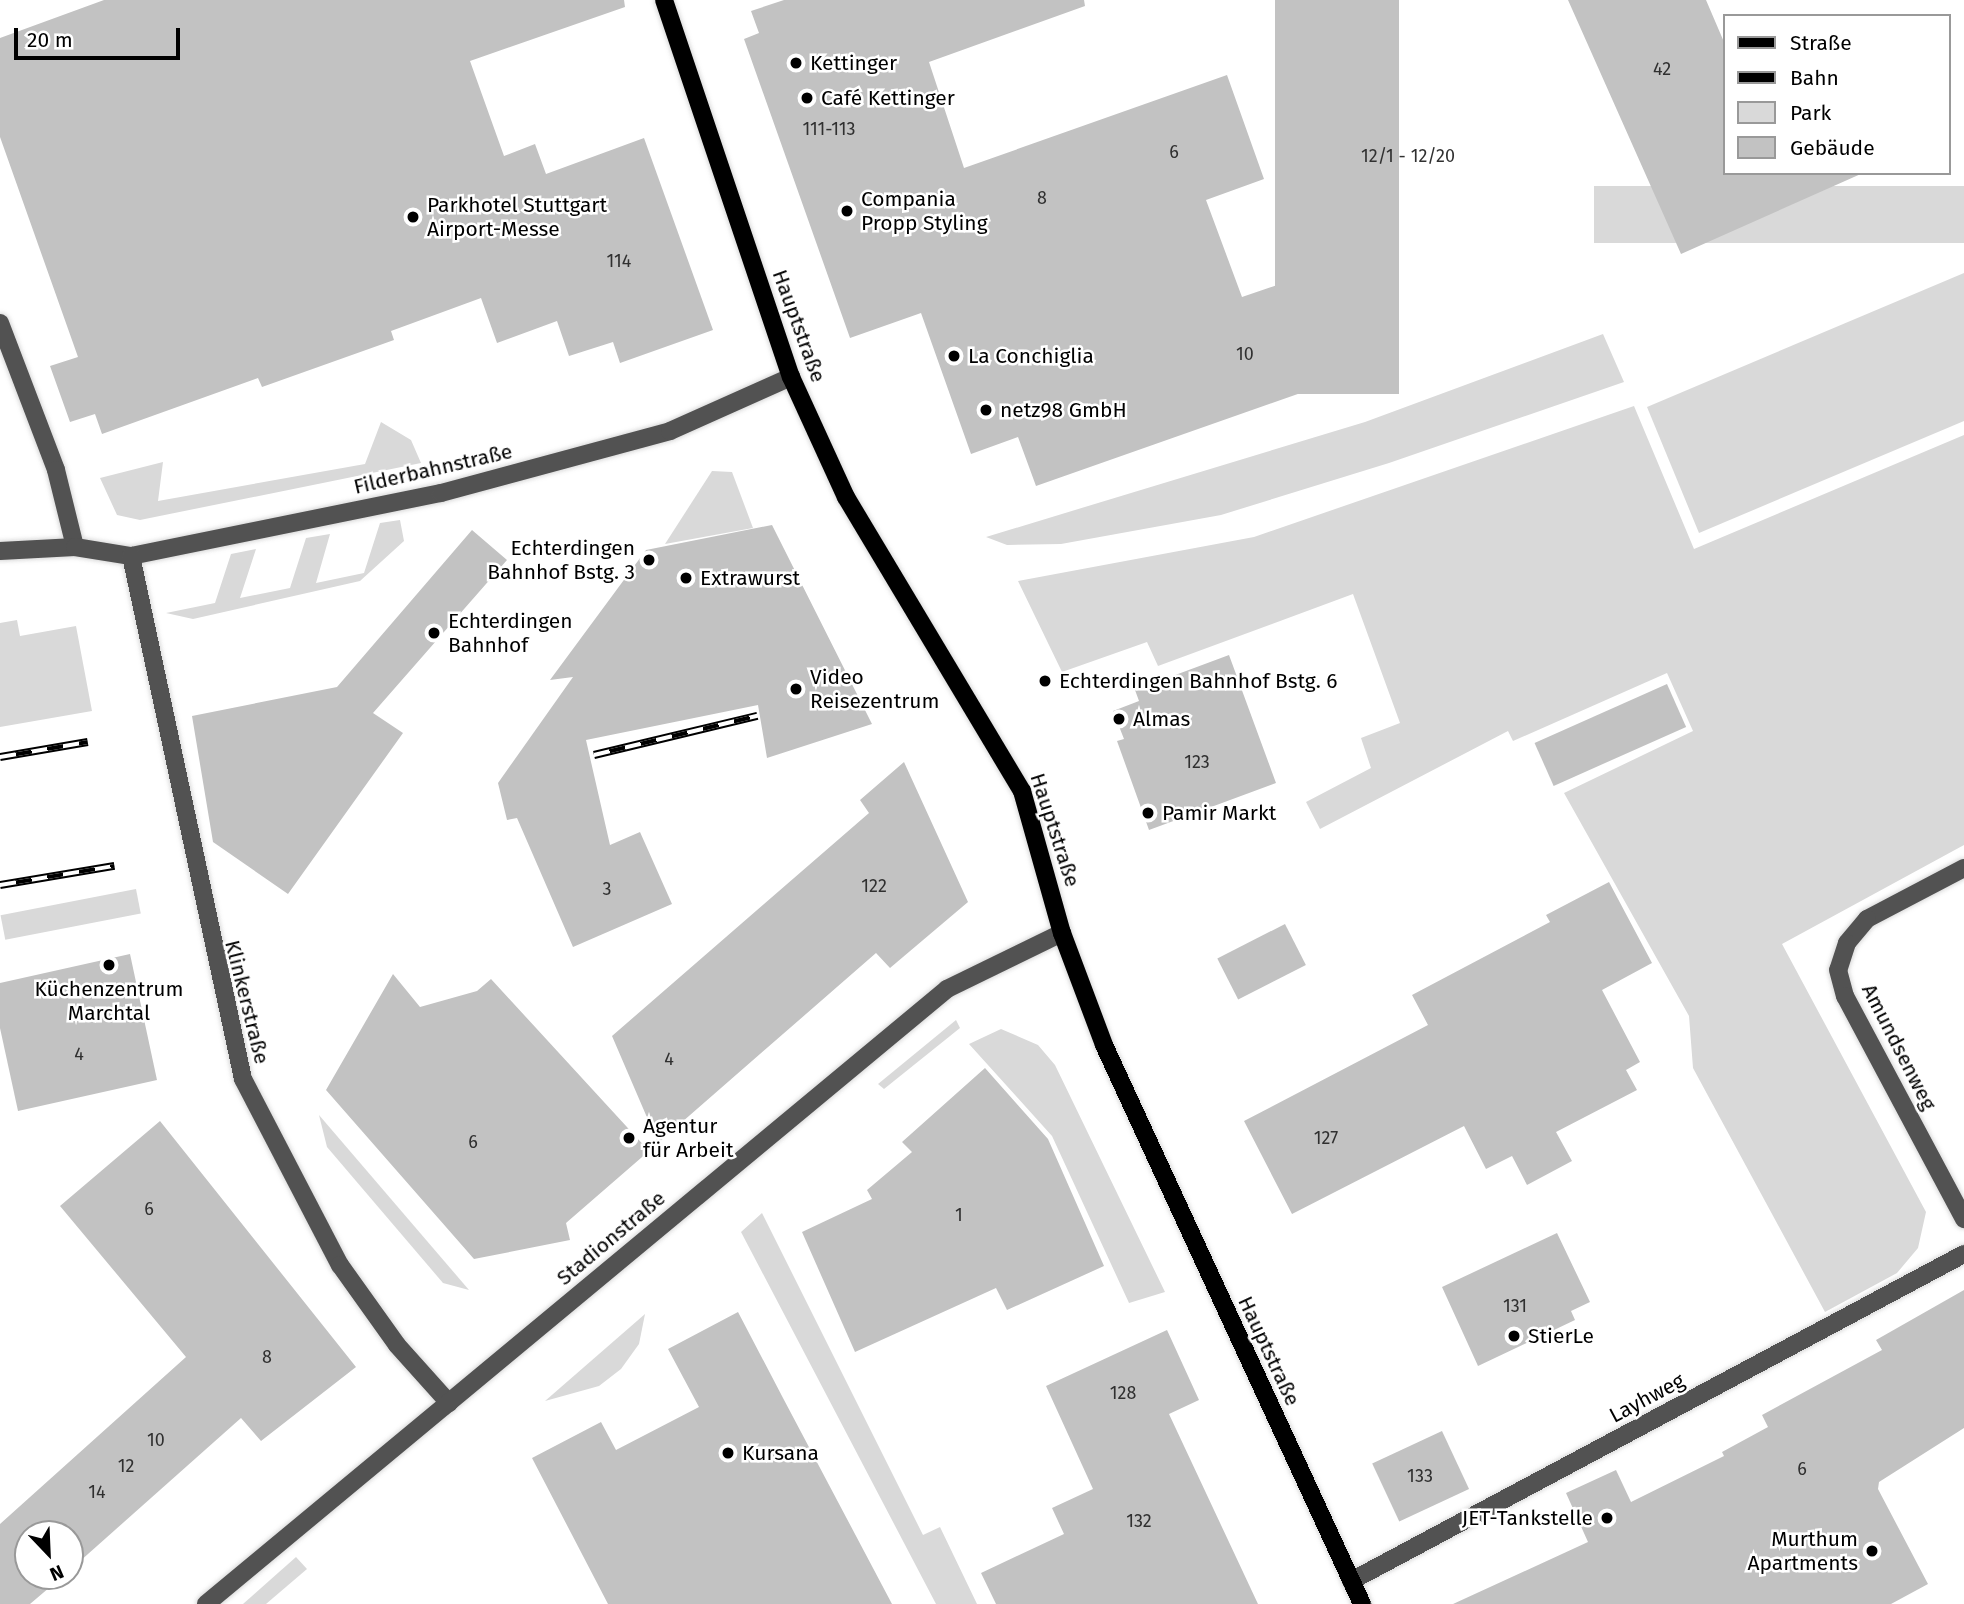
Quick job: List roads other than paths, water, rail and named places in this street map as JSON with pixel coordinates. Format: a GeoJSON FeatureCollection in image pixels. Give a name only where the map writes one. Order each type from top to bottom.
{"type":"FeatureCollection","features":[{"type":"Feature","properties":{"kind":"main road","name":"Hauptstraße"},"geometry":{"type":"LineString","coordinates":[[664,0],[791,377],[846,497],[1022,791],[1062,933],[1104,1045],[1362,1604]]}},
{"type":"Feature","properties":{"kind":"street"},"geometry":{"type":"LineString","coordinates":[[0,323],[56,470],[75,547]]}},
{"type":"Feature","properties":{"kind":"street","name":"Filderbahnstraße"},"geometry":{"type":"LineString","coordinates":[[0,551],[75,547],[131,556],[462,488],[670,430],[791,377]]}},
{"type":"Feature","properties":{"kind":"street","name":"Klinkerstraße"},"geometry":{"type":"LineString","coordinates":[[131,556],[243,1079],[340,1265],[397,1345],[449,1402]]}},
{"type":"Feature","properties":{"kind":"street","name":"Amundsenweg"},"geometry":{"type":"LineString","coordinates":[[1964,868],[1867,919],[1847,943],[1839,970],[1845,996],[1964,1219]]}},
{"type":"Feature","properties":{"kind":"street","name":"Stadionstraße"},"geometry":{"type":"LineString","coordinates":[[206,1604],[947,989],[1062,933]]}},
{"type":"Feature","properties":{"kind":"street","name":"Layhweg"},"geometry":{"type":"LineString","coordinates":[[1351,1581],[1964,1254]]}},
{"type":"Feature","properties":{"kind":"railway"},"geometry":{"type":"LineString","coordinates":[[594,755],[757,716]]}},
{"type":"Feature","properties":{"kind":"railway"},"geometry":{"type":"LineString","coordinates":[[0,757],[88,742]]}},
{"type":"Feature","properties":{"kind":"railway"},"geometry":{"type":"LineString","coordinates":[[0,885],[114,866]]}},
{"type":"Feature","properties":{"kind":"place","name":"Kettinger"},"geometry":{"type":"Point","coordinates":[796,63]}},
{"type":"Feature","properties":{"kind":"place","name":"Café Kettinger"},"geometry":{"type":"Point","coordinates":[807,98]}},
{"type":"Feature","properties":{"kind":"place","name":"Compania Propp Styling"},"geometry":{"type":"Point","coordinates":[847,211]}},
{"type":"Feature","properties":{"kind":"place","name":"Parkhotel Stuttgart Airport-Messe"},"geometry":{"type":"Point","coordinates":[413,217]}},
{"type":"Feature","properties":{"kind":"place","name":"La Conchiglia"},"geometry":{"type":"Point","coordinates":[954,356]}},
{"type":"Feature","properties":{"kind":"place","name":"netz98 GmbH"},"geometry":{"type":"Point","coordinates":[986,410]}},
{"type":"Feature","properties":{"kind":"place","name":"Echterdingen Bahnhof Bstg. 3"},"geometry":{"type":"Point","coordinates":[649,560]}},
{"type":"Feature","properties":{"kind":"place","name":"Extrawurst"},"geometry":{"type":"Point","coordinates":[686,578]}},
{"type":"Feature","properties":{"kind":"place","name":"Echterdingen Bahnhof"},"geometry":{"type":"Point","coordinates":[434,633]}},
{"type":"Feature","properties":{"kind":"place","name":"Echterdingen Bahnhof Bstg. 6"},"geometry":{"type":"Point","coordinates":[1045,681]}},
{"type":"Feature","properties":{"kind":"place","name":"Video Reisezentrum"},"geometry":{"type":"Point","coordinates":[796,689]}},
{"type":"Feature","properties":{"kind":"place","name":"Almas"},"geometry":{"type":"Point","coordinates":[1119,719]}},
{"type":"Feature","properties":{"kind":"place","name":"Pamir Markt"},"geometry":{"type":"Point","coordinates":[1148,813]}},
{"type":"Feature","properties":{"kind":"place","name":"Küchenzentrum Marchtal"},"geometry":{"type":"Point","coordinates":[109,965]}},
{"type":"Feature","properties":{"kind":"place","name":"Agentur für Arbeit"},"geometry":{"type":"Point","coordinates":[629,1138]}},
{"type":"Feature","properties":{"kind":"place","name":"StierLe"},"geometry":{"type":"Point","coordinates":[1514,1336]}},
{"type":"Feature","properties":{"kind":"place","name":"Kursana"},"geometry":{"type":"Point","coordinates":[728,1453]}},
{"type":"Feature","properties":{"kind":"place","name":"JET-Tankstelle"},"geometry":{"type":"Point","coordinates":[1607,1518]}},
{"type":"Feature","properties":{"kind":"place","name":"Murthum Apartments"},"geometry":{"type":"Point","coordinates":[1872,1551]}}]}
